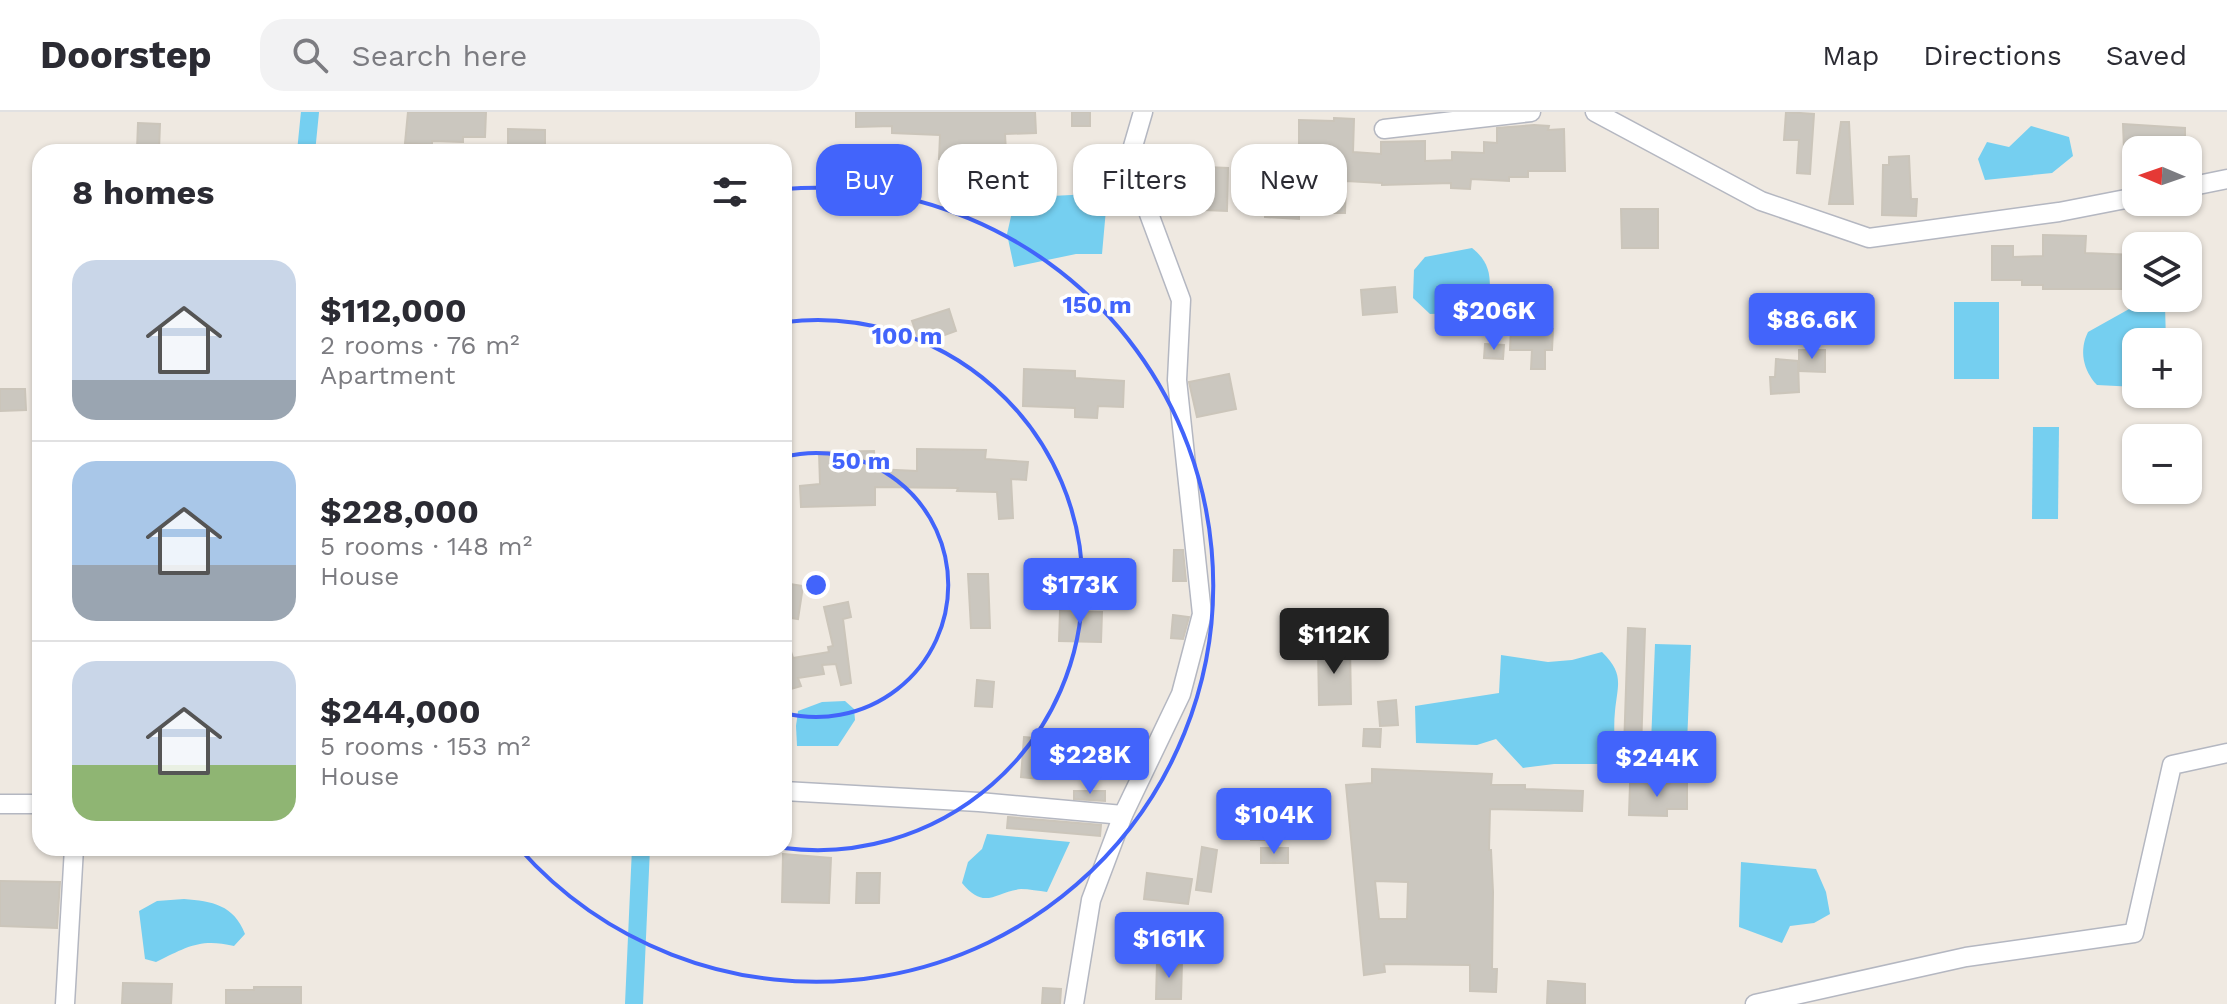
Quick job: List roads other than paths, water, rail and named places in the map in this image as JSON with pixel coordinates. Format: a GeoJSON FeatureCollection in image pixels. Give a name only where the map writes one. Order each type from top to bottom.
{"type":"FeatureCollection","features":[{"type":"Feature","properties":{"kind":"street"},"geometry":{"type":"LineString","coordinates":[[1083,1004],[1074,1004],[1091,900],[1123,815],[1181,694],[1202,614],[1177,380],[1181,300],[1129,160],[1143,112]]}},
{"type":"Feature","properties":{"kind":"street"},"geometry":{"type":"LineString","coordinates":[[1384,129],[1531,112]]}},
{"type":"Feature","properties":{"kind":"street"},"geometry":{"type":"LineString","coordinates":[[1595,112],[1761,201],[1869,238],[2059,212],[2122,200]]}},
{"type":"Feature","properties":{"kind":"street"},"geometry":{"type":"LineString","coordinates":[[2202,184],[2227,179]]}},
{"type":"Feature","properties":{"kind":"street"},"geometry":{"type":"LineString","coordinates":[[1755,1004],[1966,957],[2134,933],[2172,765],[2227,753]]}},
{"type":"Feature","properties":{"kind":"street"},"geometry":{"type":"LineString","coordinates":[[792,791],[979,802],[1123,815]]}},
{"type":"Feature","properties":{"kind":"street"},"geometry":{"type":"LineString","coordinates":[[0,804],[32,804]]}},
{"type":"Feature","properties":{"kind":"street"},"geometry":{"type":"LineString","coordinates":[[65,1004],[74,856]]}},
{"type":"Feature","properties":{"kind":"water"},"geometry":{"type":"Polygon","coordinates":[[[2031,126],[2069,137],[2073,156],[2052,173],[1985,180],[1978,159],[1987,142],[2009,147],[2031,126]]]}},
{"type":"Feature","properties":{"kind":"water"},"geometry":{"type":"Polygon","coordinates":[[[1073,195],[1073,216],[1105,216],[1102,254],[1076,254],[1014,267],[1007,234],[1011,216],[1057,216],[1057,196],[1073,195]]]}},
{"type":"Feature","properties":{"kind":"water"},"geometry":{"type":"Polygon","coordinates":[[[1472,248],[1483,259],[1488,272],[1489,301],[1462,313],[1430,314],[1413,298],[1414,270],[1425,257],[1472,248]]]}},
{"type":"Feature","properties":{"kind":"water"},"geometry":{"type":"Polygon","coordinates":[[[1954,302],[1999,302],[1999,379],[1954,379],[1954,302]]]}},
{"type":"Feature","properties":{"kind":"water"},"geometry":{"type":"Polygon","coordinates":[[[2124,312],[2165,312],[2166,328],[2122,328],[2122,386],[2097,385],[2088,373],[2084,346],[2088,332],[2124,312]]]}},
{"type":"Feature","properties":{"kind":"water"},"geometry":{"type":"Polygon","coordinates":[[[2033,427],[2059,427],[2058,519],[2032,519],[2033,427]]]}},
{"type":"Feature","properties":{"kind":"water"},"geometry":{"type":"Polygon","coordinates":[[[1655,644],[1691,645],[1687,744],[1651,743],[1655,644]]]}},
{"type":"Feature","properties":{"kind":"water"},"geometry":{"type":"Polygon","coordinates":[[[1602,652],[1614,667],[1618,679],[1613,764],[1554,764],[1523,768],[1496,739],[1477,745],[1416,743],[1415,706],[1499,693],[1501,655],[1548,662],[1572,660],[1602,652]]]}},
{"type":"Feature","properties":{"kind":"water"},"geometry":{"type":"Polygon","coordinates":[[[845,701],[854,709],[855,720],[838,746],[797,746],[798,711],[822,702],[845,701]]]}},
{"type":"Feature","properties":{"kind":"water"},"geometry":{"type":"Polygon","coordinates":[[[987,834],[1070,842],[1047,892],[1021,889],[984,898],[970,891],[962,883],[968,862],[982,849],[987,834]]]}},
{"type":"Feature","properties":{"kind":"water"},"geometry":{"type":"Polygon","coordinates":[[[1741,862],[1816,869],[1826,892],[1830,914],[1814,923],[1790,926],[1782,943],[1739,927],[1741,862]]]}},
{"type":"Feature","properties":{"kind":"water"},"geometry":{"type":"Polygon","coordinates":[[[184,899],[221,906],[235,917],[245,934],[234,946],[203,944],[185,948],[156,962],[145,959],[139,911],[157,901],[184,899]]]}},
{"type":"Feature","properties":{"kind":"waterway"},"geometry":{"type":"LineString","coordinates":[[307,144],[310,112]]}},
{"type":"Feature","properties":{"kind":"waterway"},"geometry":{"type":"LineString","coordinates":[[634,1004],[641,856]]}}]}
